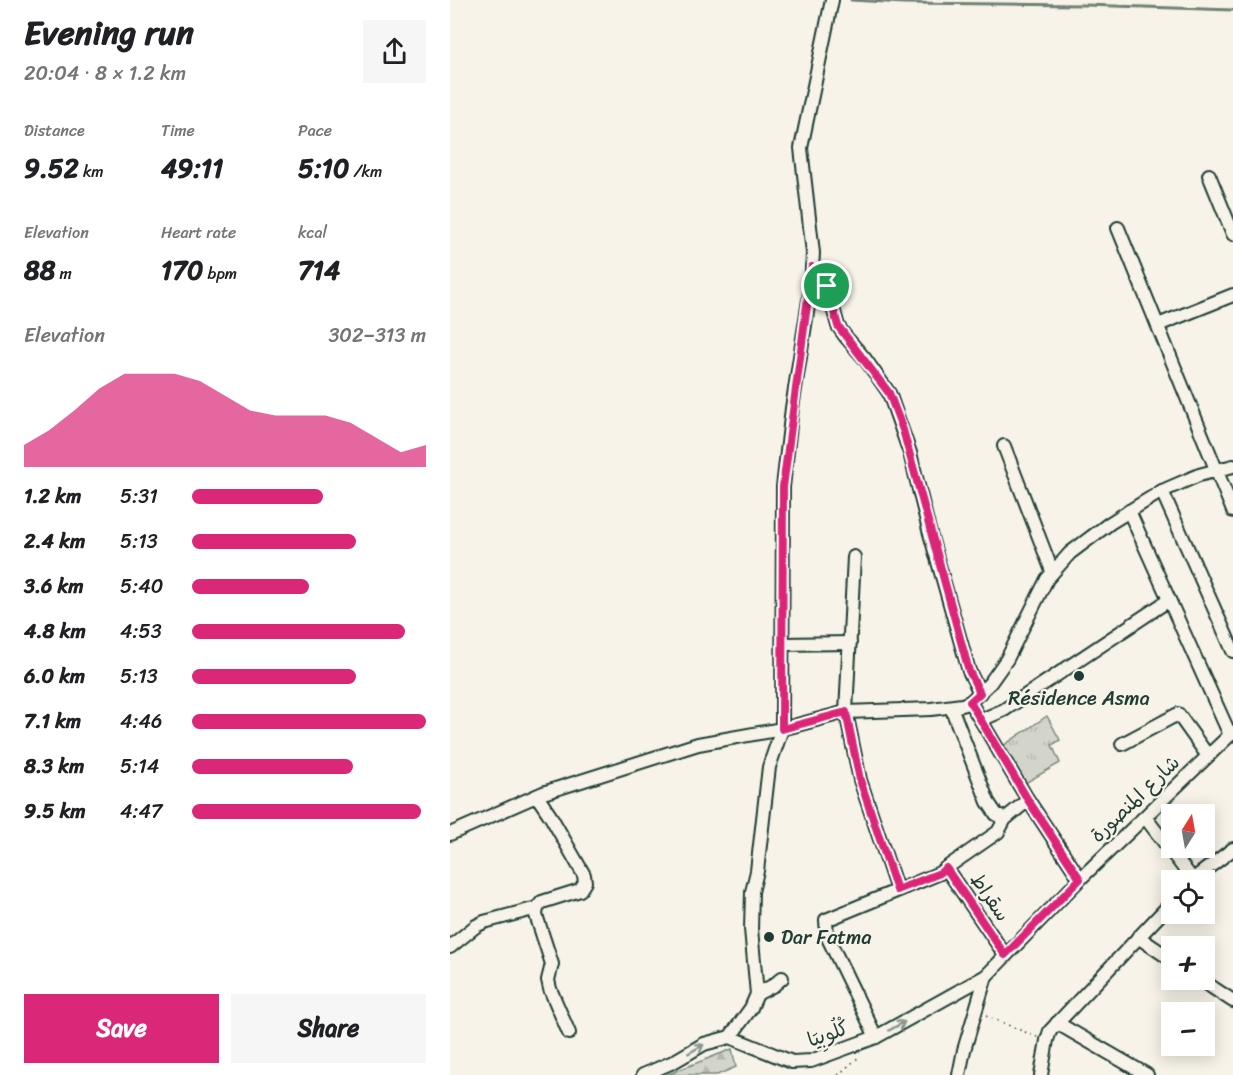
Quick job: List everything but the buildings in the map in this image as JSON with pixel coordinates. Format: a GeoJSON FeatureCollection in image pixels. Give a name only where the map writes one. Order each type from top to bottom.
{"type":"FeatureCollection","features":[{"type":"Feature","properties":{"kind":"street"},"geometry":{"type":"LineString","coordinates":[[643,1075],[673,1062],[704,1044],[730,1037],[751,1008],[757,994],[751,929],[752,892],[757,871],[769,767],[782,729],[783,487],[813,253],[801,148],[832,0]]}},
{"type":"Feature","properties":{"kind":"street"},"geometry":{"type":"LineString","coordinates":[[1209,174],[1233,234]]}},
{"type":"Feature","properties":{"kind":"street"},"geometry":{"type":"LineString","coordinates":[[1118,228],[1233,511]]}},
{"type":"Feature","properties":{"kind":"street"},"geometry":{"type":"LineString","coordinates":[[812,267],[827,286],[838,326],[889,393],[910,453],[969,671],[980,693]]}},
{"type":"Feature","properties":{"kind":"street"},"geometry":{"type":"LineString","coordinates":[[1158,325],[1233,295]]}},
{"type":"Feature","properties":{"kind":"street"},"geometry":{"type":"LineString","coordinates":[[1004,446],[1052,571]]}},
{"type":"Feature","properties":{"kind":"street"},"geometry":{"type":"LineString","coordinates":[[450,834],[537,796],[698,744],[782,729],[846,712],[951,707],[970,702],[990,683],[1007,659],[1052,571],[1070,553],[1129,511],[1162,491],[1199,475],[1233,466]]}},
{"type":"Feature","properties":{"kind":"street"},"geometry":{"type":"LineString","coordinates":[[1162,491],[1233,651]]}},
{"type":"Feature","properties":{"kind":"street"},"geometry":{"type":"LineString","coordinates":[[1129,511],[1231,734]]}},
{"type":"Feature","properties":{"kind":"street"},"geometry":{"type":"LineString","coordinates":[[854,558],[846,712],[860,780],[897,890]]}},
{"type":"Feature","properties":{"kind":"street"},"geometry":{"type":"LineString","coordinates":[[981,720],[1004,710],[1169,600]]}},
{"type":"Feature","properties":{"kind":"street"},"geometry":{"type":"LineString","coordinates":[[783,644],[849,643]]}},
{"type":"Feature","properties":{"kind":"street"},"geometry":{"type":"LineString","coordinates":[[970,702],[1028,800],[1080,879]]}},
{"type":"Feature","properties":{"kind":"street"},"geometry":{"type":"LineString","coordinates":[[951,707],[988,802],[996,814],[1005,819]]}},
{"type":"Feature","properties":{"kind":"street"},"geometry":{"type":"LineString","coordinates":[[1122,744],[1178,714],[1208,756]]}},
{"type":"Feature","properties":{"kind":"street","name":"شارع المنصورة"},"geometry":{"type":"LineString","coordinates":[[959,1075],[986,976],[1080,879],[1231,734]]}},
{"type":"Feature","properties":{"kind":"street"},"geometry":{"type":"LineString","coordinates":[[450,947],[484,922],[537,908],[542,902],[580,890],[585,882],[584,875],[537,796]]}},
{"type":"Feature","properties":{"kind":"street"},"geometry":{"type":"LineString","coordinates":[[946,868],[998,831],[1005,819],[1028,800]]}},
{"type":"Feature","properties":{"kind":"street"},"geometry":{"type":"LineString","coordinates":[[1144,817],[1184,870]]}},
{"type":"Feature","properties":{"kind":"street"},"geometry":{"type":"LineString","coordinates":[[1205,870],[1233,849]]}},
{"type":"Feature","properties":{"kind":"street","name":"سقراط"},"geometry":{"type":"LineString","coordinates":[[871,1039],[827,936],[826,920],[940,873],[946,868],[1005,955]]}},
{"type":"Feature","properties":{"kind":"street"},"geometry":{"type":"LineString","coordinates":[[537,908],[537,915],[552,964],[548,980],[550,989],[569,1033]]}},
{"type":"Feature","properties":{"kind":"street"},"geometry":{"type":"LineString","coordinates":[[1041,1075],[1050,1031],[1161,913]]}},
{"type":"Feature","properties":{"kind":"street"},"geometry":{"type":"LineString","coordinates":[[1138,937],[1161,953]]}},
{"type":"Feature","properties":{"kind":"street","name":"كْلُوبِيَا"},"geometry":{"type":"LineString","coordinates":[[730,1037],[781,1058],[801,1063],[871,1039],[986,976]]}},
{"type":"Feature","properties":{"kind":"street"},"geometry":{"type":"LineString","coordinates":[[757,994],[782,978]]}},
{"type":"Feature","properties":{"kind":"street"},"geometry":{"type":"LineString","coordinates":[[1215,989],[1233,1001]]}},
{"type":"Feature","properties":{"kind":"street"},"geometry":{"type":"LineString","coordinates":[[1057,1023],[1147,1075]]}},
{"type":"Feature","properties":{"kind":"path"},"geometry":{"type":"LineString","coordinates":[[976,1012],[1030,1036],[1047,1040]]}},
{"type":"Feature","properties":{"kind":"path"},"geometry":{"type":"LineString","coordinates":[[838,1075],[863,1052],[871,1039]]}},
{"type":"Feature","properties":{"kind":"green space"},"geometry":{"type":"Polygon","coordinates":[[[1047,716],[1060,740],[1052,745],[1060,763],[1020,786],[997,750],[1047,716]]]}},
{"type":"Feature","properties":{"kind":"green space"},"geometry":{"type":"Polygon","coordinates":[[[732,1049],[736,1067],[717,1075],[666,1075],[732,1049]]]}},
{"type":"Feature","properties":{"kind":"waterway"},"geometry":{"type":"LineString","coordinates":[[851,0],[1233,10]]}},
{"type":"Feature","properties":{"kind":"place","name":"Résidence Asma"},"geometry":{"type":"Point","coordinates":[1079,676]}},
{"type":"Feature","properties":{"kind":"place","name":"Dar Fatma"},"geometry":{"type":"Point","coordinates":[769,937]}},
{"type":"Feature","properties":{"kind":"route"},"geometry":{"type":"LineString","coordinates":[[812,267],[827,286],[838,326],[889,393],[903,430],[969,671],[980,693],[970,702],[1028,800],[1080,879],[1005,955],[946,868],[940,873],[897,890],[860,780],[846,712],[782,729],[783,487],[812,267]]}}]}
